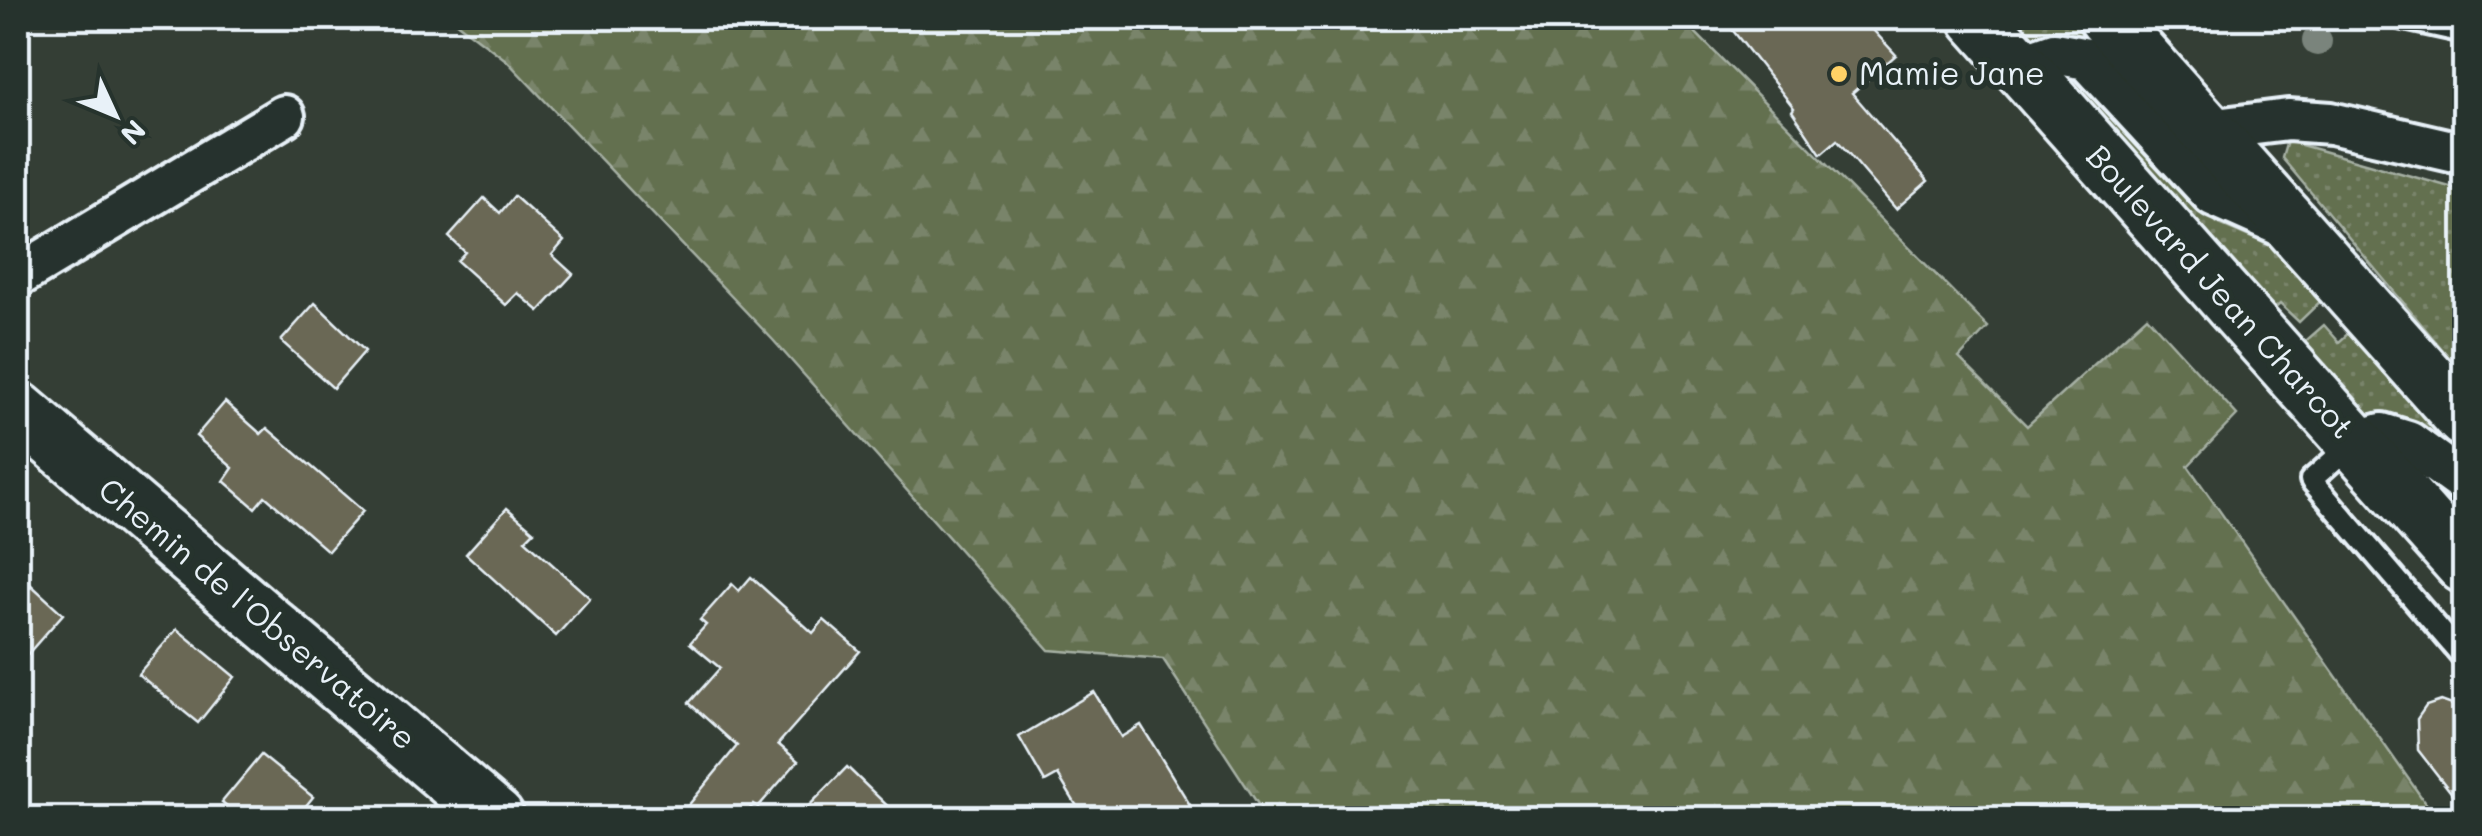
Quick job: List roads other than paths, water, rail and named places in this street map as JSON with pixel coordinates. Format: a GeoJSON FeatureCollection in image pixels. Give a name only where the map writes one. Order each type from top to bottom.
{"type":"FeatureCollection","features":[{"type":"Feature","properties":{"kind":"main road","name":"Boulevard Jean Charcot"},"geometry":{"type":"LineString","coordinates":[[1977,18],[2464,566]]}},
{"type":"Feature","properties":{"kind":"main road"},"geometry":{"type":"LineString","coordinates":[[2107,18],[2464,418]]}},
{"type":"Feature","properties":{"kind":"main road","name":"Chemin de l'Observatoire"},"geometry":{"type":"LineString","coordinates":[[18,410],[496,818]]}},
{"type":"Feature","properties":{"kind":"street"},"geometry":{"type":"LineString","coordinates":[[2020,65],[2054,53],[2087,59],[2214,195],[2305,236]]}},
{"type":"Feature","properties":{"kind":"street"},"geometry":{"type":"LineString","coordinates":[[18,276],[284,116]]}},
{"type":"Feature","properties":{"kind":"street"},"geometry":{"type":"LineString","coordinates":[[2206,130],[2288,120],[2331,123],[2464,154]]}},
{"type":"Feature","properties":{"kind":"street"},"geometry":{"type":"LineString","coordinates":[[2355,442],[2382,434],[2408,442],[2464,482]]}},
{"type":"Feature","properties":{"kind":"lane"},"geometry":{"type":"LineString","coordinates":[[2400,18],[2464,32]]}},
{"type":"Feature","properties":{"kind":"lane"},"geometry":{"type":"LineString","coordinates":[[2355,442],[2311,480],[2464,658]]}},
{"type":"Feature","properties":{"kind":"place","name":"Mamie Jane"},"geometry":{"type":"Point","coordinates":[1839,74]}}]}
